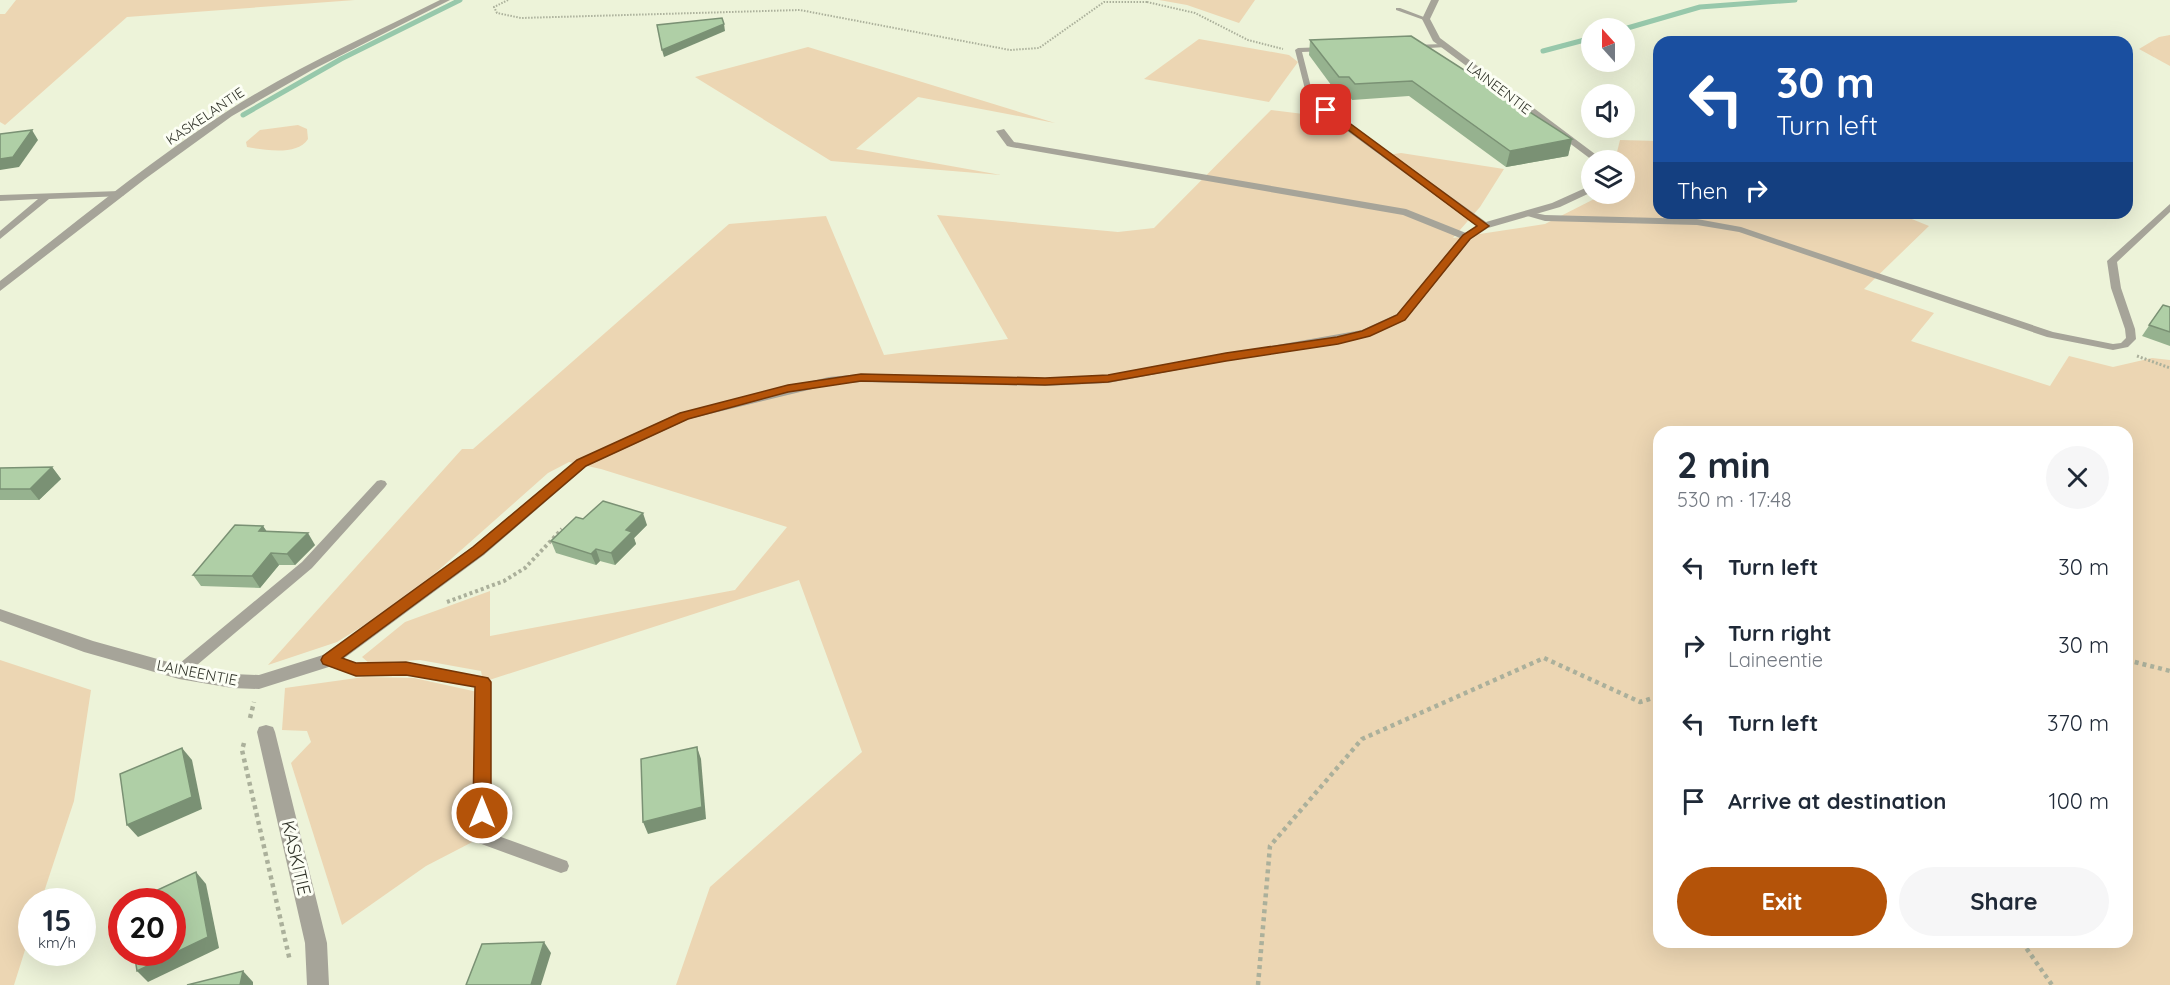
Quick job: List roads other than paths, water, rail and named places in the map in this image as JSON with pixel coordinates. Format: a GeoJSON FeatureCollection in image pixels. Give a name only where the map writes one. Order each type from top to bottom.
{"type":"FeatureCollection","features":[{"type":"Feature","properties":{"kind":"street","name":"KASKELANTIE"},"geometry":{"type":"LineString","coordinates":[[0,287],[120,194],[229,114],[275,86],[446,0]]}},
{"type":"Feature","properties":{"kind":"street"},"geometry":{"type":"LineString","coordinates":[[1426,19],[1435,0]]}},
{"type":"Feature","properties":{"kind":"street","name":"LAINEENTIE"},"geometry":{"type":"LineString","coordinates":[[1426,19],[1436,39],[1444,46],[1584,150]]}},
{"type":"Feature","properties":{"kind":"street"},"geometry":{"type":"LineString","coordinates":[[1312,101],[1484,226]]}},
{"type":"Feature","properties":{"kind":"street"},"geometry":{"type":"LineString","coordinates":[[1001,131],[1011,144],[1406,212],[1467,237]]}},
{"type":"Feature","properties":{"kind":"street","name":"LAINEENTIE"},"geometry":{"type":"LineString","coordinates":[[0,615],[90,647],[179,672],[232,681],[259,682],[329,660],[478,551],[582,463],[684,416],[788,389],[829,381],[861,378],[1045,382],[1108,379],[1207,360],[1338,340],[1366,333],[1401,317],[1467,237],[1484,226],[1556,205],[1581,193]]}},
{"type":"Feature","properties":{"kind":"street","name":"KASKITIE"},"geometry":{"type":"LineString","coordinates":[[256,733],[316,943],[318,985]]}},
{"type":"Feature","properties":{"kind":"lane"},"geometry":{"type":"LineString","coordinates":[[1398,9],[1426,19]]}},
{"type":"Feature","properties":{"kind":"lane"},"geometry":{"type":"LineString","coordinates":[[1398,47],[1444,46]]}},
{"type":"Feature","properties":{"kind":"lane"},"geometry":{"type":"LineString","coordinates":[[1312,101],[1298,50],[1332,49]]}},
{"type":"Feature","properties":{"kind":"lane"},"geometry":{"type":"LineString","coordinates":[[0,198],[120,194]]}},
{"type":"Feature","properties":{"kind":"lane"},"geometry":{"type":"LineString","coordinates":[[0,236],[47,196]]}},
{"type":"Feature","properties":{"kind":"lane"},"geometry":{"type":"LineString","coordinates":[[1525,214],[1545,218],[1696,222],[1742,230],[2051,334],[2113,347],[2124,345],[2131,339],[2130,329],[2116,288],[2112,261],[2170,207]]}},
{"type":"Feature","properties":{"kind":"lane"},"geometry":{"type":"LineString","coordinates":[[179,672],[308,565],[381,484]]}},
{"type":"Feature","properties":{"kind":"lane"},"geometry":{"type":"LineString","coordinates":[[329,660],[356,670],[406,668],[483,682],[482,837],[561,866]]}},
{"type":"Feature","properties":{"kind":"waterway"},"geometry":{"type":"LineString","coordinates":[[243,115],[341,59],[460,0]]}},
{"type":"Feature","properties":{"kind":"waterway"},"geometry":{"type":"LineString","coordinates":[[1635,26],[1700,7],[1795,0]]}},
{"type":"Feature","properties":{"kind":"waterway"},"geometry":{"type":"LineString","coordinates":[[1543,51],[1581,41]]}}]}
